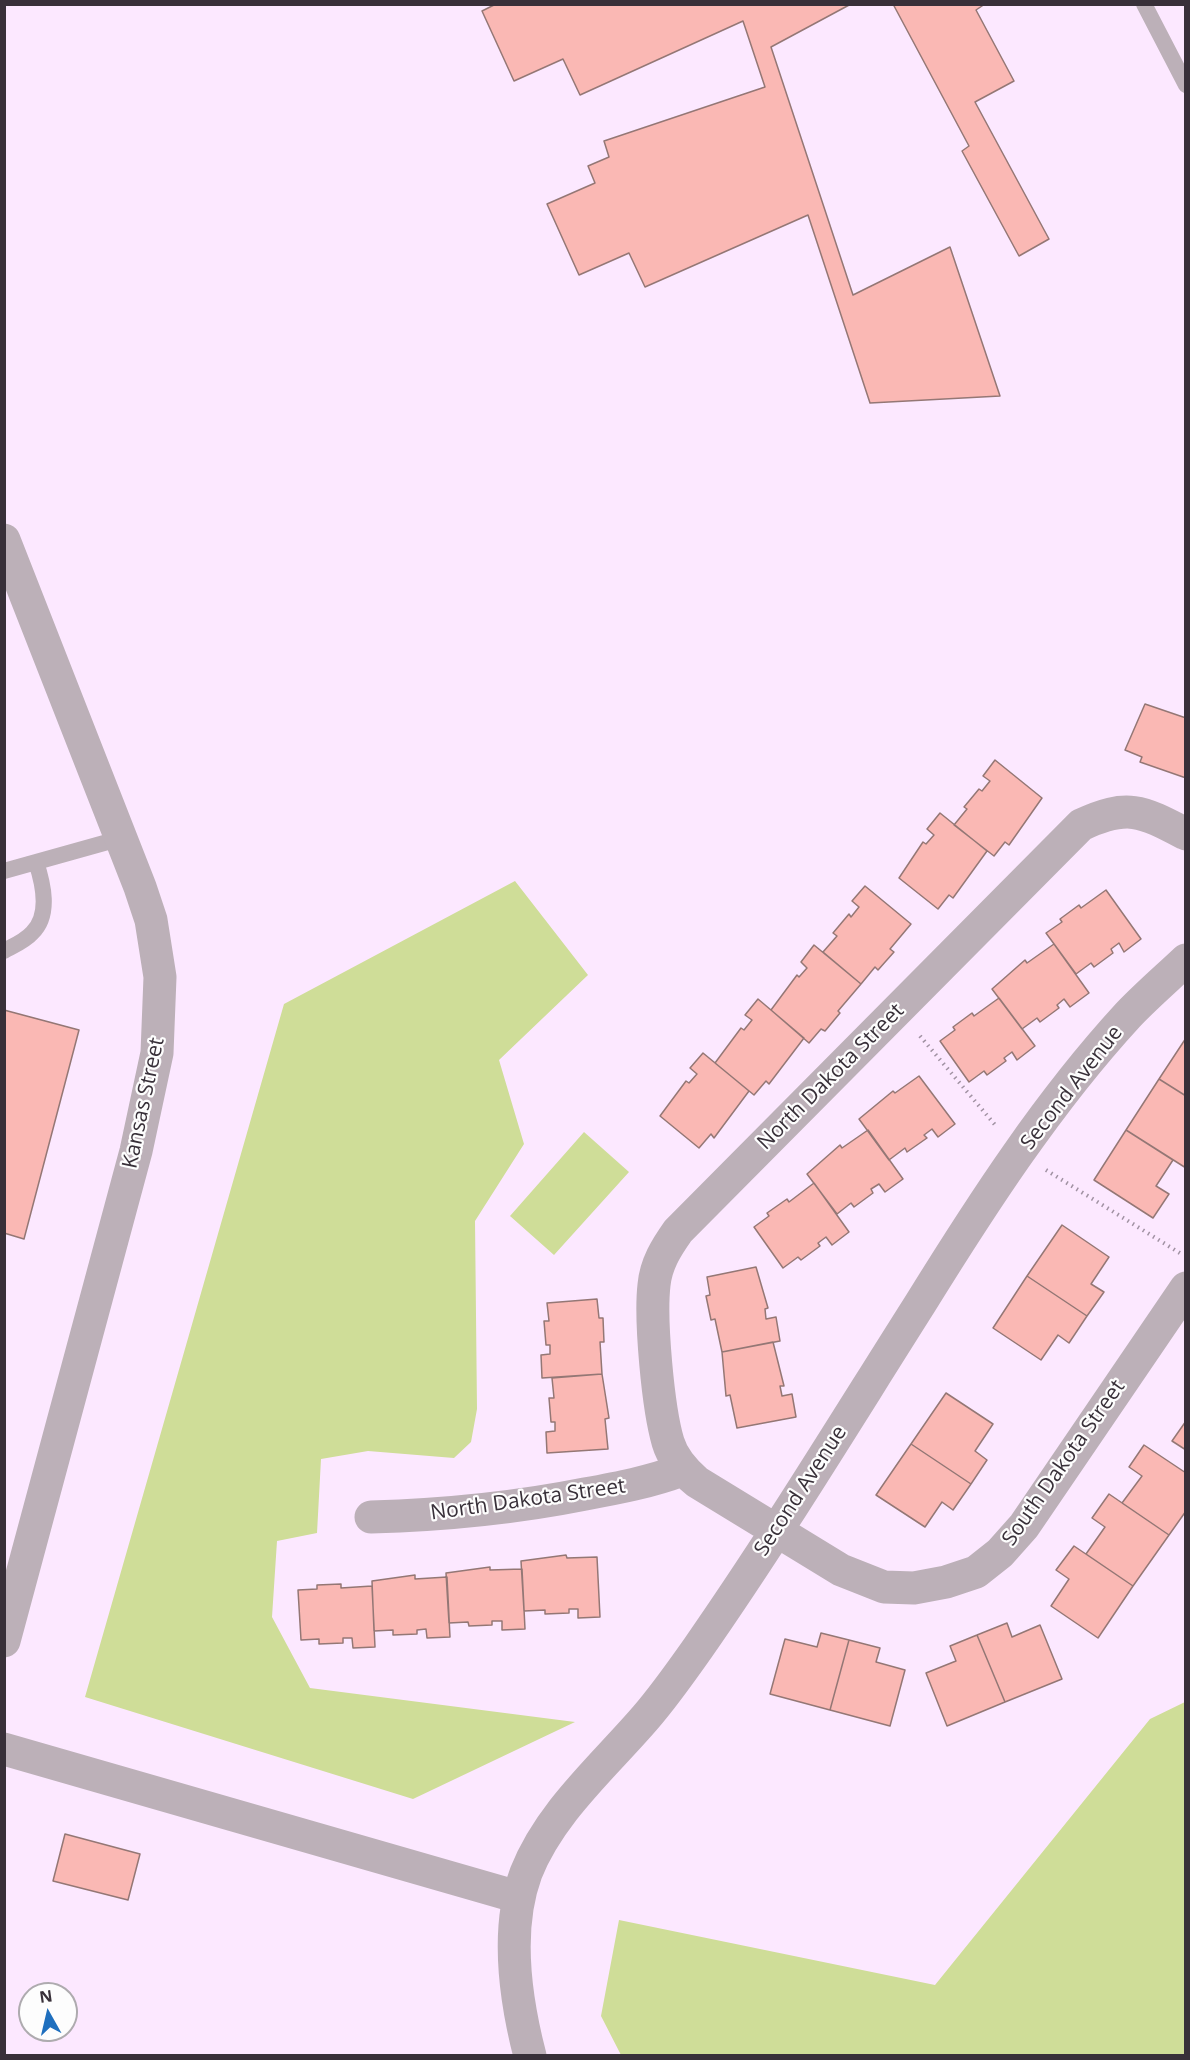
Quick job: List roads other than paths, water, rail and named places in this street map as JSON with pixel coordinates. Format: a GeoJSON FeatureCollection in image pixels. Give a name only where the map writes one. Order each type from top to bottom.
{"type":"FeatureCollection","features":[{"type":"Feature","properties":{"kind":"street","name":"Kansas Street"},"geometry":{"type":"LineString","coordinates":[[4,540],[122,838],[151,920],[160,977],[158,1053],[136,1151],[4,1641]]}},
{"type":"Feature","properties":{"kind":"street","name":"North Dakota Street"},"geometry":{"type":"LineString","coordinates":[[777,1531],[697,1482],[682,1470],[668,1443],[661,1407],[654,1322],[654,1285],[661,1255],[678,1231],[1081,825],[1102,815],[1127,810],[1155,818],[1185,834]]}},
{"type":"Feature","properties":{"kind":"street","name":"Second Avenue"},"geometry":{"type":"LineString","coordinates":[[530,2055],[515,1975],[514,1929],[518,1897],[528,1870],[570,1801],[672,1684],[777,1531],[959,1242],[1007,1172],[1076,1077],[1129,1015],[1185,960]]}},
{"type":"Feature","properties":{"kind":"street","name":"South Dakota Street"},"geometry":{"type":"LineString","coordinates":[[777,1531],[841,1570],[884,1587],[914,1588],[946,1582],[976,1572],[1000,1553],[1024,1526],[1185,1288]]}},
{"type":"Feature","properties":{"kind":"street","name":"North Dakota Street"},"geometry":{"type":"LineString","coordinates":[[371,1517],[477,1510],[554,1500],[652,1481],[682,1470]]}},
{"type":"Feature","properties":{"kind":"street"},"geometry":{"type":"LineString","coordinates":[[4,1749],[518,1897]]}},
{"type":"Feature","properties":{"kind":"lane"},"geometry":{"type":"LineString","coordinates":[[1144,4],[1185,85]]}},
{"type":"Feature","properties":{"kind":"lane"},"geometry":{"type":"LineString","coordinates":[[4,871],[122,838]]}},
{"type":"Feature","properties":{"kind":"lane"},"geometry":{"type":"LineString","coordinates":[[4,951],[33,933],[45,907],[42,878],[36,862]]}}]}
